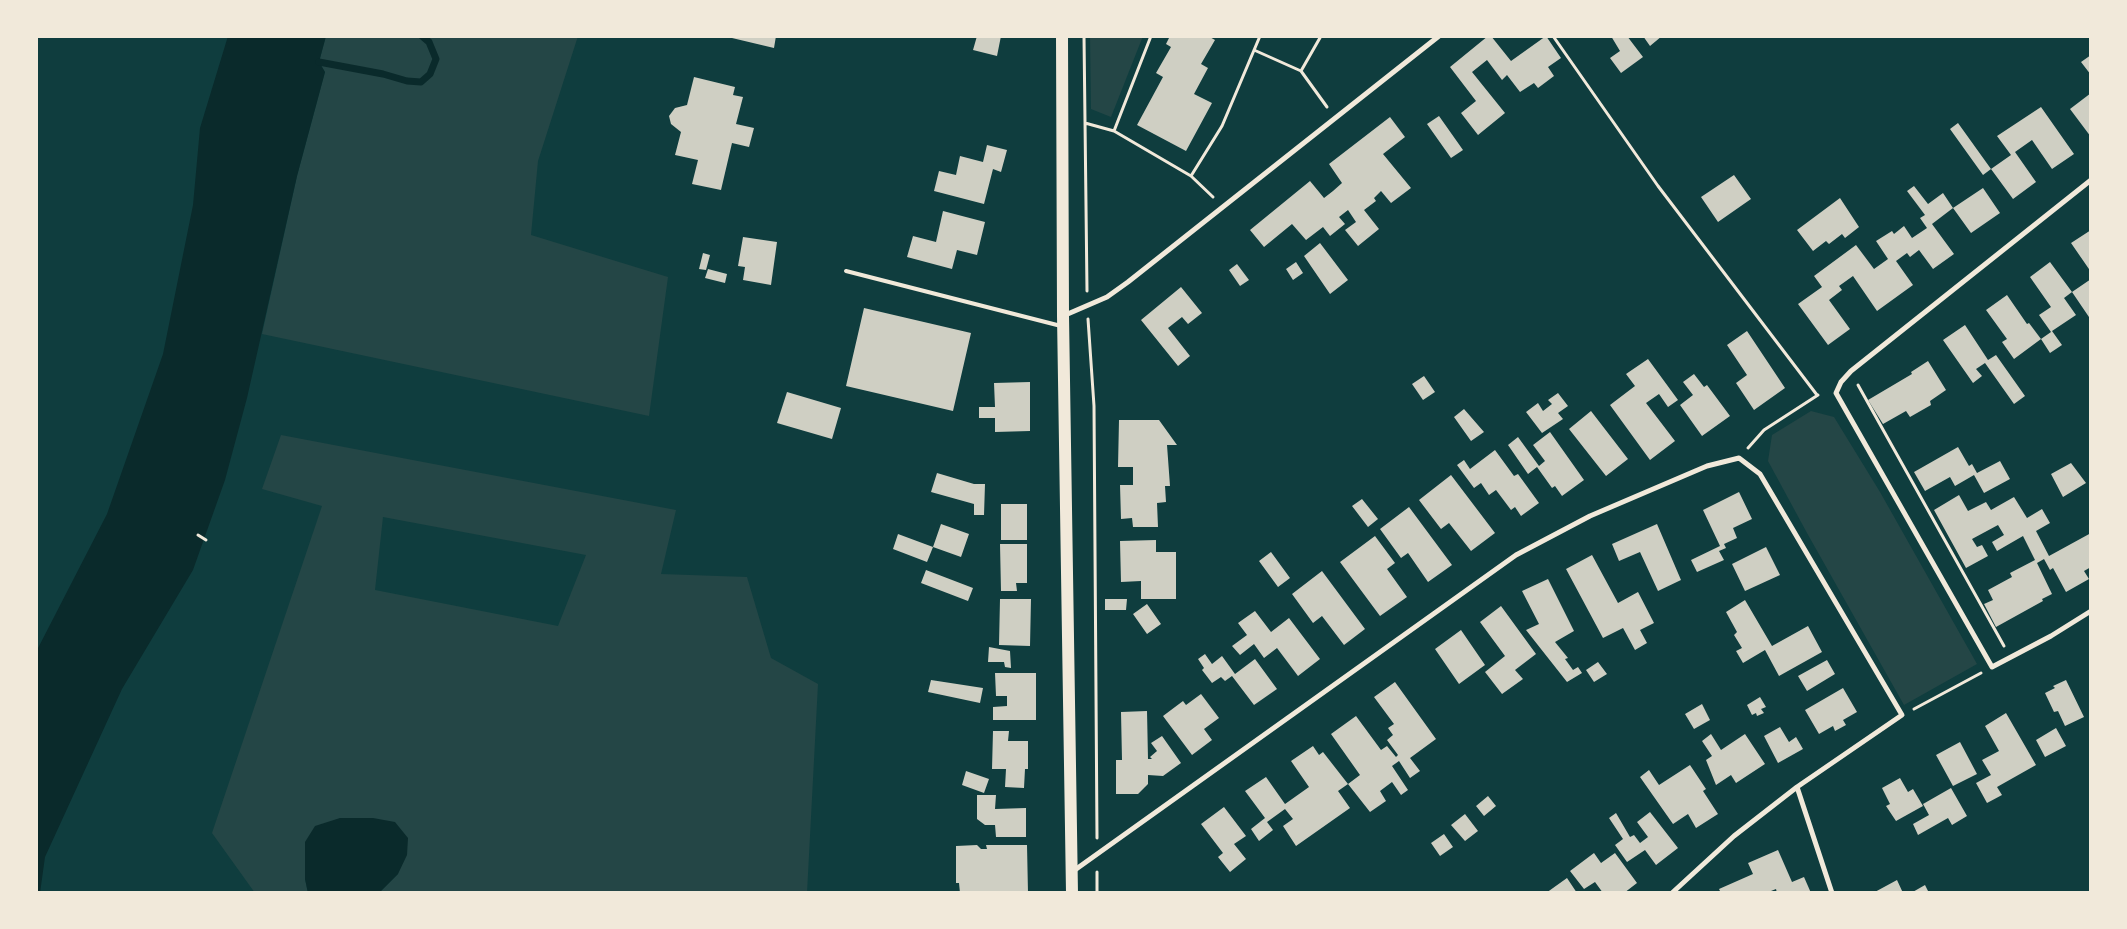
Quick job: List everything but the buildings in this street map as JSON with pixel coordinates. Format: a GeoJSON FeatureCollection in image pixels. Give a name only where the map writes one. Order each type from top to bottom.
{"type":"FeatureCollection","features":[{"type":"Feature","properties":{"kind":"main road"},"geometry":{"type":"LineString","coordinates":[[1062,36],[1063,322],[1072,893]]}},
{"type":"Feature","properties":{"kind":"street"},"geometry":{"type":"LineString","coordinates":[[1063,322],[1087,306],[1107,297],[1128,282],[1439,36]]}},
{"type":"Feature","properties":{"kind":"street"},"geometry":{"type":"LineString","coordinates":[[2091,180],[1851,371],[1841,382],[1836,393],[1992,667],[2091,610]]}},
{"type":"Feature","properties":{"kind":"street"},"geometry":{"type":"LineString","coordinates":[[1072,872],[1097,856],[1516,555],[1590,516],[1707,466],[1739,458],[1760,474],[1902,715],[1797,787],[1734,836],[1672,893]]}},
{"type":"Feature","properties":{"kind":"street"},"geometry":{"type":"LineString","coordinates":[[1797,787],[1832,893]]}},
{"type":"Feature","properties":{"kind":"lane"},"geometry":{"type":"LineString","coordinates":[[846,271],[1063,322]]}},
{"type":"Feature","properties":{"kind":"path"},"geometry":{"type":"LineString","coordinates":[[1084,36],[1087,306],[1094,406],[1097,893]]}},
{"type":"Feature","properties":{"kind":"path"},"geometry":{"type":"LineString","coordinates":[[1114,131],[1151,36]]}},
{"type":"Feature","properties":{"kind":"path"},"geometry":{"type":"LineString","coordinates":[[1191,176],[1222,126],[1260,36]]}},
{"type":"Feature","properties":{"kind":"path"},"geometry":{"type":"LineString","coordinates":[[1301,72],[1321,36]]}},
{"type":"Feature","properties":{"kind":"path"},"geometry":{"type":"LineString","coordinates":[[1553,36],[1658,186],[1817,395]]}},
{"type":"Feature","properties":{"kind":"path"},"geometry":{"type":"LineString","coordinates":[[1254,50],[1301,72],[1335,118]]}},
{"type":"Feature","properties":{"kind":"path"},"geometry":{"type":"LineString","coordinates":[[1085,123],[1114,131],[1191,176],[1223,206]]}},
{"type":"Feature","properties":{"kind":"path"},"geometry":{"type":"LineString","coordinates":[[1851,371],[2010,658]]}},
{"type":"Feature","properties":{"kind":"path"},"geometry":{"type":"LineString","coordinates":[[1739,458],[1764,430],[1817,395],[1836,393]]}},
{"type":"Feature","properties":{"kind":"path"},"geometry":{"type":"LineString","coordinates":[[198,534],[206,540]]}},
{"type":"Feature","properties":{"kind":"path"},"geometry":{"type":"LineString","coordinates":[[1902,715],[1992,667]]}},
{"type":"Feature","properties":{"kind":"shaded area"},"geometry":{"type":"Polygon","coordinates":[[[228,36],[326,36],[319,62],[325,72],[297,176],[247,398],[225,480],[193,570],[122,689],[45,857],[40,893],[36,893],[36,652],[107,514],[163,354],[193,205],[200,128],[228,36]]]}},
{"type":"Feature","properties":{"kind":"shaded area"},"geometry":{"type":"Polygon","coordinates":[[[326,36],[578,36],[538,161],[531,235],[668,277],[649,416],[262,334],[297,176],[325,72],[319,62],[326,36]]]}},
{"type":"Feature","properties":{"kind":"shaded area"},"geometry":{"type":"Polygon","coordinates":[[[1090,36],[1143,36],[1111,117],[1091,109],[1090,36]]]}},
{"type":"Feature","properties":{"kind":"shaded area"},"geometry":{"type":"Polygon","coordinates":[[[1811,411],[1834,417],[1880,492],[1977,664],[1904,705],[1768,461],[1772,435],[1811,411]]]}},
{"type":"Feature","properties":{"kind":"shaded area"},"geometry":{"type":"Polygon","coordinates":[[[281,435],[676,510],[661,574],[747,577],[771,658],[818,684],[807,893],[379,893],[398,874],[373,818],[340,818],[305,862],[305,879],[308,893],[255,893],[212,833],[322,506],[262,489],[281,435]],[[383,517],[375,590],[558,626],[586,555],[383,517]]]}},
{"type":"Feature","properties":{"kind":"shaded area"},"geometry":{"type":"Polygon","coordinates":[[[340,818],[373,818],[395,822],[408,838],[407,855],[398,874],[379,893],[308,893],[305,879],[305,842],[315,826],[340,818]]]}},
{"type":"Feature","properties":{"kind":"waterway"},"geometry":{"type":"LineString","coordinates":[[319,62],[383,74],[407,81],[421,82],[430,74],[436,59],[429,42],[422,36]]}}]}
